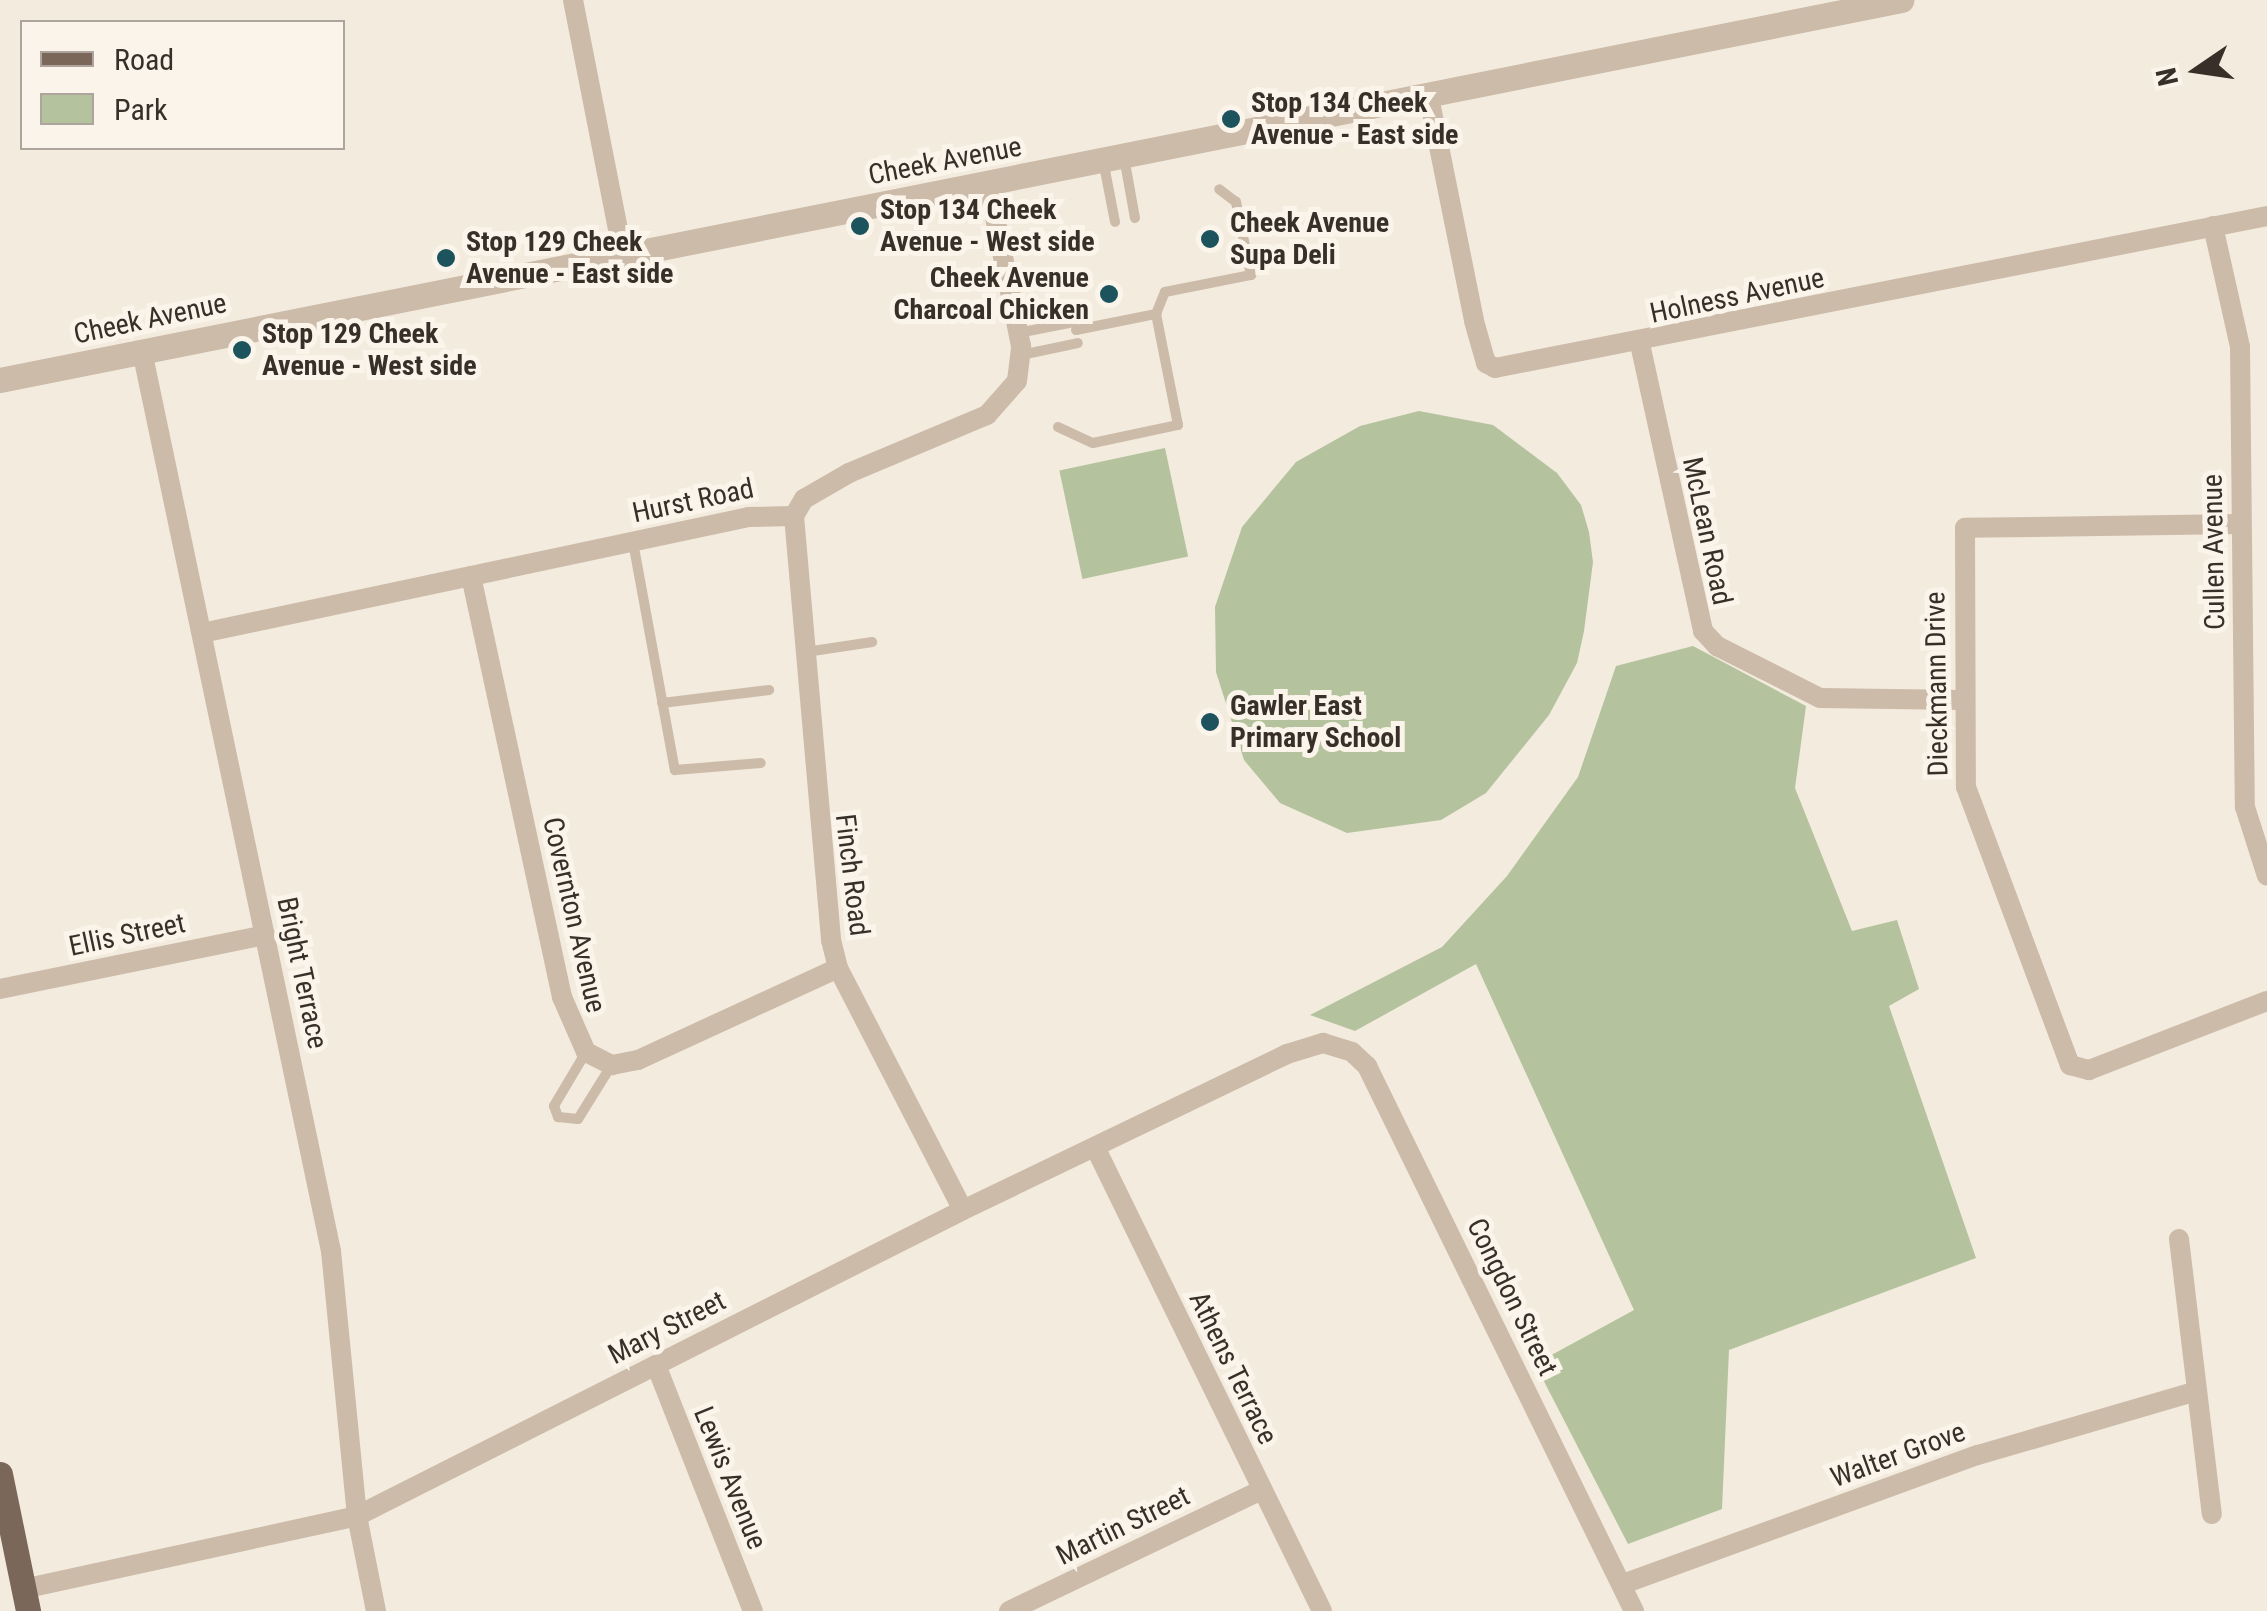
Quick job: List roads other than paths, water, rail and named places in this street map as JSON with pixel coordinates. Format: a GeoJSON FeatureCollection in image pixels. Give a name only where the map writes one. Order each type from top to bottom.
{"type":"FeatureCollection","features":[{"type":"Feature","properties":{"kind":"main road"},"geometry":{"type":"LineString","coordinates":[[1,1483],[25,1600]]}},
{"type":"Feature","properties":{"kind":"street"},"geometry":{"type":"LineString","coordinates":[[573,0],[623,254]]}},
{"type":"Feature","properties":{"kind":"street","name":"Cheek Avenue"},"geometry":{"type":"LineString","coordinates":[[0,379],[1901,0]]}},
{"type":"Feature","properties":{"kind":"street","name":"Holness Avenue"},"geometry":{"type":"LineString","coordinates":[[1428,96],[1486,363],[1510,370],[2267,216]]}},
{"type":"Feature","properties":{"kind":"street","name":"Hurst Road"},"geometry":{"type":"LineString","coordinates":[[202,633],[774,512],[794,516],[804,498],[849,473],[986,415],[1017,381],[1020,355],[988,183]]}},
{"type":"Feature","properties":{"kind":"street","name":"Cullen Avenue"},"geometry":{"type":"LineString","coordinates":[[2212,226],[2240,346],[2245,807],[2267,876]]}},
{"type":"Feature","properties":{"kind":"street","name":"McLean Road"},"geometry":{"type":"LineString","coordinates":[[1640,344],[1703,632],[1718,646],[1820,698],[1964,700]]}},
{"type":"Feature","properties":{"kind":"street","name":"Bright Terrace"},"geometry":{"type":"LineString","coordinates":[[142,352],[331,1251],[357,1516],[376,1611]]}},
{"type":"Feature","properties":{"kind":"street","name":"Finch Road"},"geometry":{"type":"LineString","coordinates":[[794,516],[823,897],[838,968],[962,1210]]}},
{"type":"Feature","properties":{"kind":"street","name":"Dieckmann Drive"},"geometry":{"type":"LineString","coordinates":[[2240,524],[1965,528],[1964,700],[1970,803],[2070,1064],[2089,1070],[2267,1001]]}},
{"type":"Feature","properties":{"kind":"street","name":"Covernton Avenue"},"geometry":{"type":"LineString","coordinates":[[471,576],[562,998],[586,1052],[612,1065]]}},
{"type":"Feature","properties":{"kind":"street","name":"Ellis Street"},"geometry":{"type":"LineString","coordinates":[[0,989],[266,934]]}},
{"type":"Feature","properties":{"kind":"street"},"geometry":{"type":"LineString","coordinates":[[612,1065],[638,1060],[838,968]]}},
{"type":"Feature","properties":{"kind":"street","name":"Mary Street"},"geometry":{"type":"LineString","coordinates":[[25,1600],[357,1516],[962,1210],[1311,1044]]}},
{"type":"Feature","properties":{"kind":"street","name":"Congdon Street"},"geometry":{"type":"LineString","coordinates":[[1311,1044],[1342,1048],[1368,1066],[1634,1611]]}},
{"type":"Feature","properties":{"kind":"street","name":"Athens Terrace"},"geometry":{"type":"LineString","coordinates":[[1096,1149],[1322,1611]]}},
{"type":"Feature","properties":{"kind":"street"},"geometry":{"type":"LineString","coordinates":[[2179,1239],[2212,1514]]}},
{"type":"Feature","properties":{"kind":"street","name":"Lewis Avenue"},"geometry":{"type":"LineString","coordinates":[[656,1365],[752,1611]]}},
{"type":"Feature","properties":{"kind":"street","name":"Walter Grove"},"geometry":{"type":"LineString","coordinates":[[1623,1584],[1978,1454],[2197,1392]]}},
{"type":"Feature","properties":{"kind":"street","name":"Martin Street"},"geometry":{"type":"LineString","coordinates":[[1009,1611],[1261,1490]]}},
{"type":"Feature","properties":{"kind":"lane"},"geometry":{"type":"LineString","coordinates":[[1113,158],[1135,218]]}},
{"type":"Feature","properties":{"kind":"lane"},"geometry":{"type":"LineString","coordinates":[[1113,158],[1115,222]]}},
{"type":"Feature","properties":{"kind":"lane"},"geometry":{"type":"LineString","coordinates":[[1058,428],[1093,443],[1178,425],[1156,314],[1165,292],[1251,275],[1236,202],[1219,189]]}},
{"type":"Feature","properties":{"kind":"lane"},"geometry":{"type":"LineString","coordinates":[[1018,333],[1156,314]]}},
{"type":"Feature","properties":{"kind":"lane"},"geometry":{"type":"LineString","coordinates":[[1020,355],[1078,343]]}},
{"type":"Feature","properties":{"kind":"lane"},"geometry":{"type":"LineString","coordinates":[[633,541],[675,770],[760,762]]}},
{"type":"Feature","properties":{"kind":"lane"},"geometry":{"type":"LineString","coordinates":[[805,652],[872,642]]}},
{"type":"Feature","properties":{"kind":"lane"},"geometry":{"type":"LineString","coordinates":[[662,703],[769,690]]}},
{"type":"Feature","properties":{"kind":"lane"},"geometry":{"type":"LineString","coordinates":[[586,1052],[554,1106],[568,1123],[578,1120],[612,1065]]}},
{"type":"Feature","properties":{"kind":"place","name":"Stop 134 Cheek Avenue - East side"},"geometry":{"type":"Point","coordinates":[1231,119]}},
{"type":"Feature","properties":{"kind":"place","name":"Stop 134 Cheek Avenue - West side"},"geometry":{"type":"Point","coordinates":[860,226]}},
{"type":"Feature","properties":{"kind":"place","name":"Cheek Avenue Supa Deli"},"geometry":{"type":"Point","coordinates":[1210,239]}},
{"type":"Feature","properties":{"kind":"place","name":"Stop 129 Cheek Avenue - East side"},"geometry":{"type":"Point","coordinates":[446,258]}},
{"type":"Feature","properties":{"kind":"place","name":"Cheek Avenue Charcoal Chicken"},"geometry":{"type":"Point","coordinates":[1109,294]}},
{"type":"Feature","properties":{"kind":"place","name":"Stop 129 Cheek Avenue - West side"},"geometry":{"type":"Point","coordinates":[242,350]}},
{"type":"Feature","properties":{"kind":"place","name":"Gawler East Primary School"},"geometry":{"type":"Point","coordinates":[1210,722]}}]}
